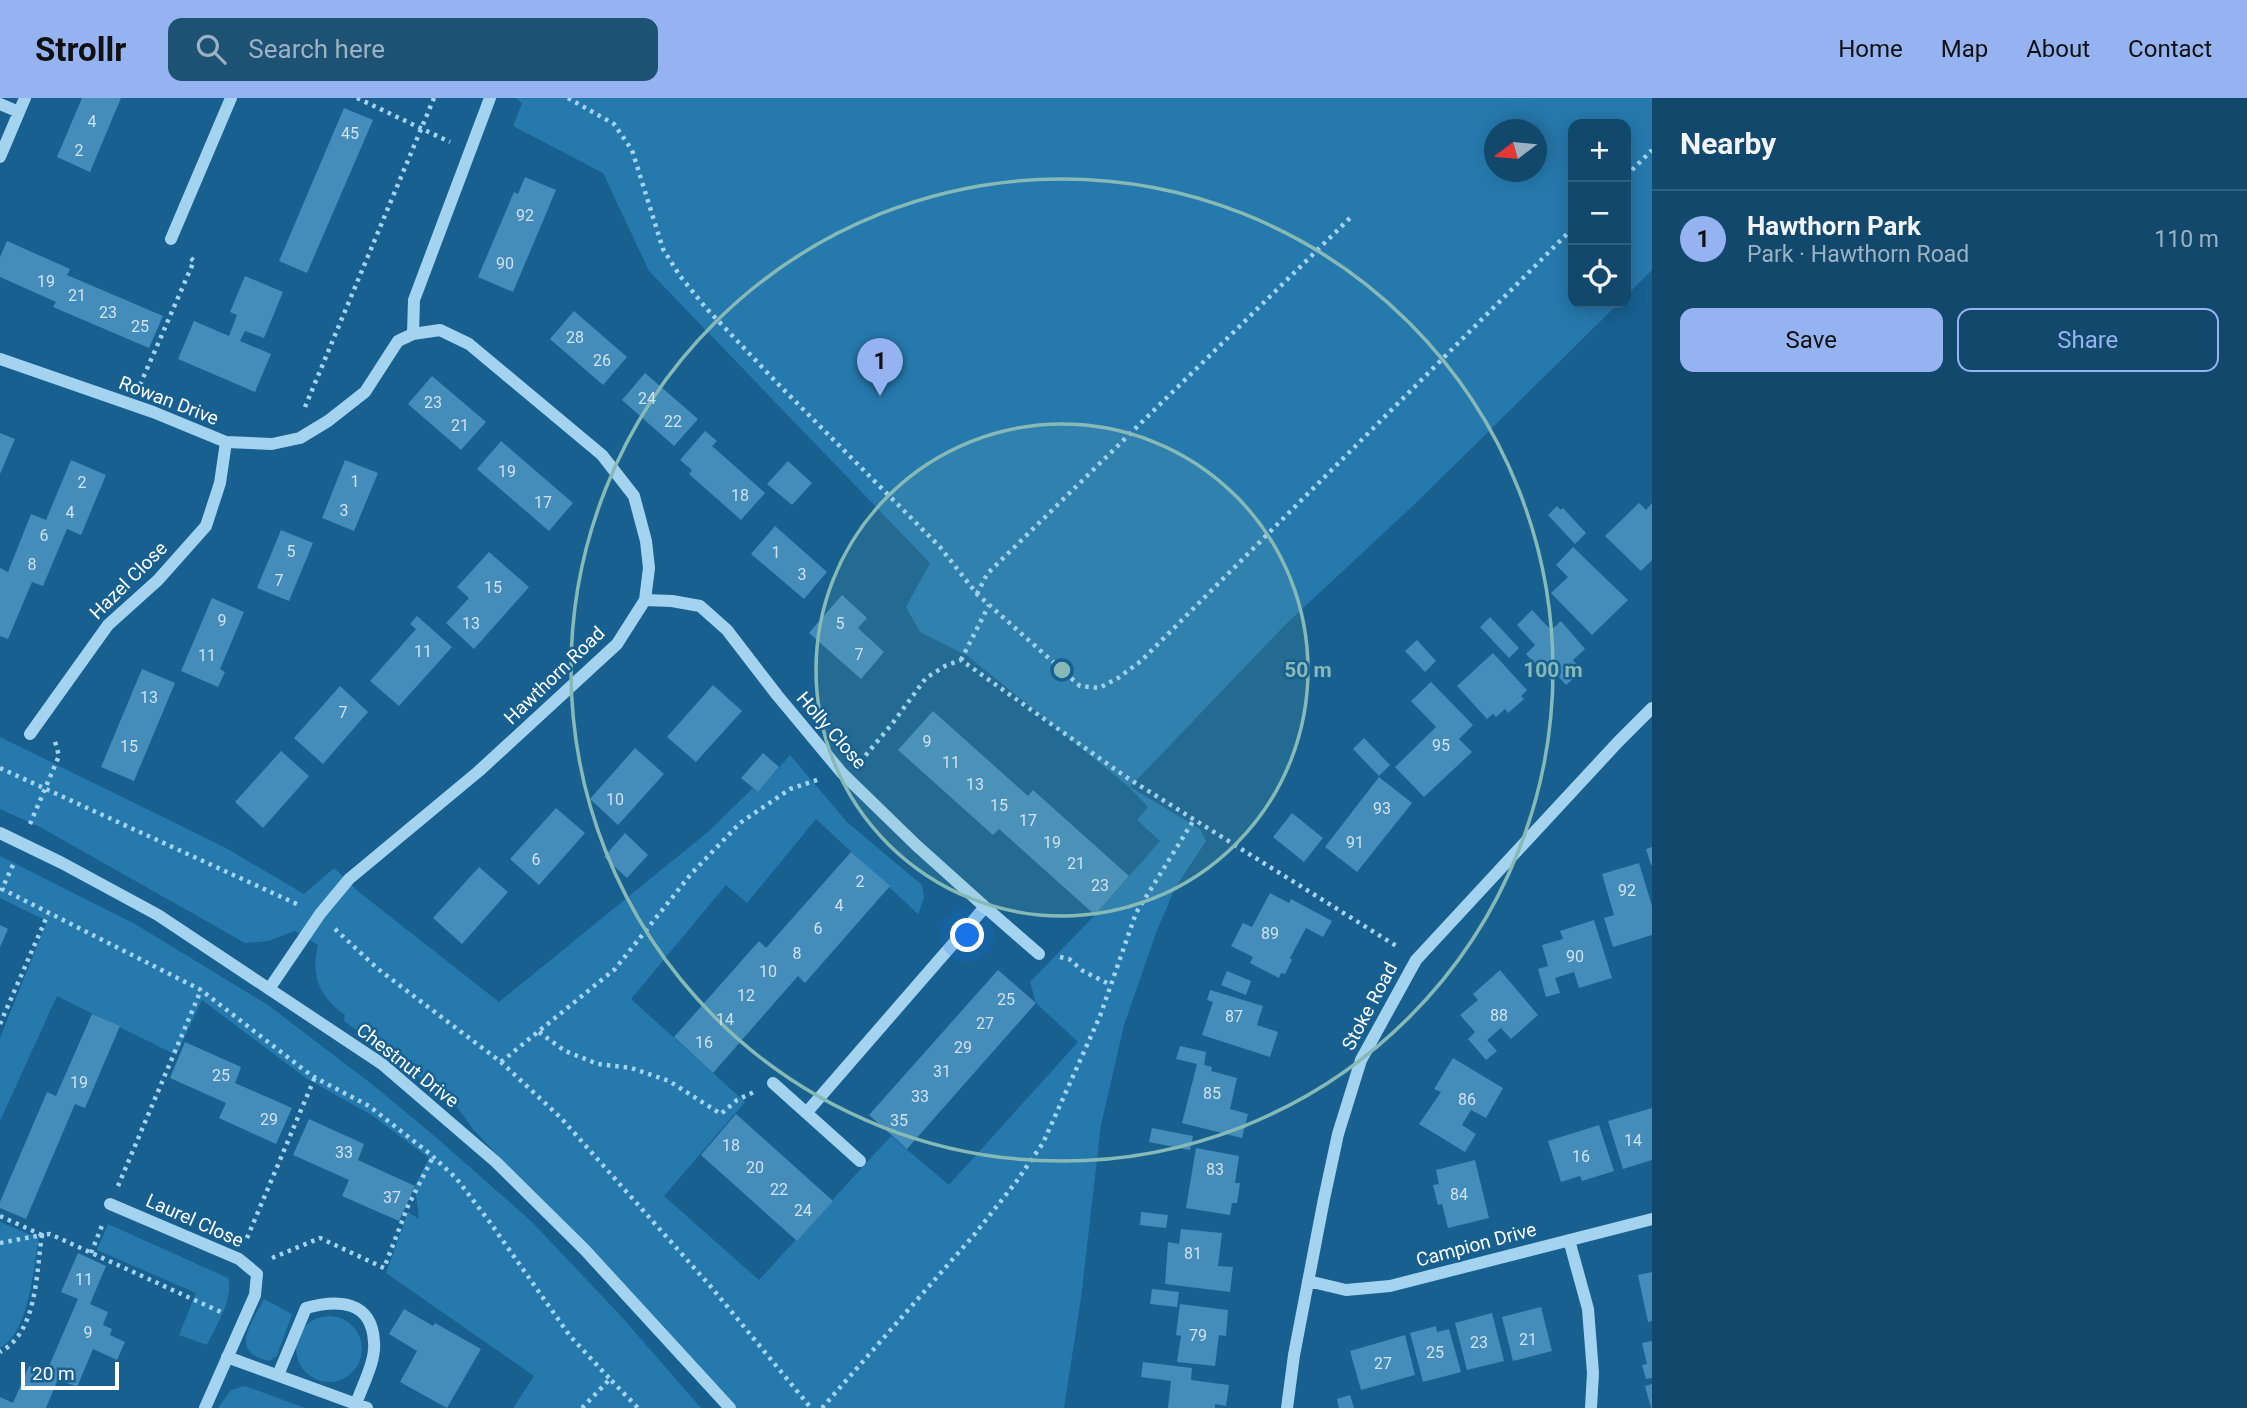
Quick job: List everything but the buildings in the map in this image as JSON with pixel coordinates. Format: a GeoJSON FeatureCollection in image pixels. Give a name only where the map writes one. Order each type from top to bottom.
{"type":"FeatureCollection","features":[{"type":"Feature","properties":{"kind":"street"},"geometry":{"type":"LineString","coordinates":[[0,158],[25,98]]}},
{"type":"Feature","properties":{"kind":"street"},"geometry":{"type":"LineString","coordinates":[[171,239],[231,98]]}},
{"type":"Feature","properties":{"kind":"street"},"geometry":{"type":"LineString","coordinates":[[414,334],[414,300],[490,98]]}},
{"type":"Feature","properties":{"kind":"street"},"geometry":{"type":"LineString","coordinates":[[0,104],[19,112]]}},
{"type":"Feature","properties":{"kind":"street","name":"Hawthorn Road"},"geometry":{"type":"LineString","coordinates":[[269,989],[320,914],[349,879],[479,771],[617,644],[645,600],[649,568],[646,541],[634,496],[602,455],[469,344],[440,330],[414,334]]}},
{"type":"Feature","properties":{"kind":"street","name":"Rowan Drive"},"geometry":{"type":"LineString","coordinates":[[0,359],[132,405],[226,442],[272,444],[300,438],[365,393],[398,341],[414,334]]}},
{"type":"Feature","properties":{"kind":"street","name":"Hazel Close"},"geometry":{"type":"LineString","coordinates":[[30,734],[107,625],[158,580],[206,526],[220,483],[226,442]]}},
{"type":"Feature","properties":{"kind":"street","name":"Holly Close"},"geometry":{"type":"LineString","coordinates":[[645,600],[700,606],[727,630],[842,773],[916,845],[1039,954]]}},
{"type":"Feature","properties":{"kind":"street","name":"Stoke Road"},"geometry":{"type":"LineString","coordinates":[[1287,1408],[1308,1281],[1338,1134],[1361,1060],[1405,977],[1425,950],[1652,708]]}},
{"type":"Feature","properties":{"kind":"street","name":"Chestnut Drive"},"geometry":{"type":"LineString","coordinates":[[0,833],[158,915],[382,1064],[496,1162],[585,1250],[730,1408]]}},
{"type":"Feature","properties":{"kind":"street"},"geometry":{"type":"LineString","coordinates":[[807,1112],[985,907]]}},
{"type":"Feature","properties":{"kind":"street"},"geometry":{"type":"LineString","coordinates":[[773,1083],[860,1161]]}},
{"type":"Feature","properties":{"kind":"street","name":"Laurel Close"},"geometry":{"type":"LineString","coordinates":[[110,1204],[243,1263],[257,1275],[255,1295],[205,1408]]}},
{"type":"Feature","properties":{"kind":"street","name":"Campion Drive"},"geometry":{"type":"LineString","coordinates":[[1308,1281],[1346,1290],[1390,1286],[1652,1219]]}},
{"type":"Feature","properties":{"kind":"street"},"geometry":{"type":"LineString","coordinates":[[1569,1240],[1588,1309],[1593,1374],[1591,1408]]}},
{"type":"Feature","properties":{"kind":"street"},"geometry":{"type":"LineString","coordinates":[[228,1357],[361,1406],[375,1343],[371,1325],[353,1305],[330,1303],[306,1308],[278,1375]]}},
{"type":"Feature","properties":{"kind":"path"},"geometry":{"type":"LineString","coordinates":[[357,98],[469,152]]}},
{"type":"Feature","properties":{"kind":"path"},"geometry":{"type":"LineString","coordinates":[[291,440],[435,98]]}},
{"type":"Feature","properties":{"kind":"path"},"geometry":{"type":"LineString","coordinates":[[568,98],[614,124],[632,150],[663,249],[680,276],[781,387],[940,547],[977,594],[1080,686],[1098,688],[1118,678],[1141,661],[1568,233]]}},
{"type":"Feature","properties":{"kind":"path"},"geometry":{"type":"LineString","coordinates":[[1631,171],[1652,150]]}},
{"type":"Feature","properties":{"kind":"path"},"geometry":{"type":"LineString","coordinates":[[977,594],[987,574],[1350,218]]}},
{"type":"Feature","properties":{"kind":"path"},"geometry":{"type":"LineString","coordinates":[[132,405],[155,346],[194,261],[171,239]]}},
{"type":"Feature","properties":{"kind":"path"},"geometry":{"type":"LineString","coordinates":[[961,660],[989,605]]}},
{"type":"Feature","properties":{"kind":"path"},"geometry":{"type":"LineString","coordinates":[[47,711],[59,756],[1,889],[201,990],[315,1077],[369,1106],[433,1157],[456,1178],[481,1210],[570,1336],[638,1408]]}},
{"type":"Feature","properties":{"kind":"path"},"geometry":{"type":"LineString","coordinates":[[0,768],[320,914],[378,969],[501,1062],[561,1118],[712,1288],[811,1408]]}},
{"type":"Feature","properties":{"kind":"path"},"geometry":{"type":"LineString","coordinates":[[822,1408],[974,1235],[1043,1143],[1100,1016],[1136,913],[1195,818]]}},
{"type":"Feature","properties":{"kind":"path"},"geometry":{"type":"LineString","coordinates":[[0,1024],[48,914]]}},
{"type":"Feature","properties":{"kind":"path"},"geometry":{"type":"LineString","coordinates":[[1039,954],[1069,959],[1083,971],[1111,985]]}},
{"type":"Feature","properties":{"kind":"path"},"geometry":{"type":"LineString","coordinates":[[91,1253],[201,990]]}},
{"type":"Feature","properties":{"kind":"path"},"geometry":{"type":"LineString","coordinates":[[538,1032],[565,1051],[598,1064],[631,1068],[669,1082],[721,1114],[737,1100],[773,1083]]}},
{"type":"Feature","properties":{"kind":"path"},"geometry":{"type":"LineString","coordinates":[[243,1263],[315,1077]]}},
{"type":"Feature","properties":{"kind":"path"},"geometry":{"type":"LineString","coordinates":[[243,1263],[320,1238],[384,1268],[408,1206],[433,1157]]}},
{"type":"Feature","properties":{"kind":"path"},"geometry":{"type":"LineString","coordinates":[[0,1216],[42,1235]]}},
{"type":"Feature","properties":{"kind":"path"},"geometry":{"type":"LineString","coordinates":[[0,1243],[51,1234],[243,1322]]}},
{"type":"Feature","properties":{"kind":"path"},"geometry":{"type":"LineString","coordinates":[[0,1352],[8,1348],[22,1332],[32,1302],[42,1235]]}},
{"type":"Feature","properties":{"kind":"path"},"geometry":{"type":"LineString","coordinates":[[582,1408],[610,1379]]}},
{"type":"Feature","properties":{"kind":"shaded area"},"geometry":{"type":"Polygon","coordinates":[[[516,98],[1652,98],[1652,270],[1631,291],[1631,119],[1568,119],[1568,308],[1614,308],[1419,500],[1285,625],[1130,787],[1200,829],[1206,841],[1175,888],[1156,933],[1124,1025],[1101,1125],[1081,1298],[1064,1408],[735,1408],[473,1129],[453,1102],[344,1021],[345,1015],[329,1001],[319,985],[315,966],[318,945],[295,931],[268,941],[245,943],[40,827],[0,809],[0,737],[226,848],[304,894],[334,868],[359,892],[499,1002],[709,831],[753,788],[758,792],[790,755],[847,822],[922,885],[924,898],[918,914],[816,819],[747,903],[726,885],[631,999],[745,1102],[664,1196],[759,1280],[891,1136],[949,1185],[1078,1042],[1036,1003],[1030,982],[1095,915],[1160,841],[1137,820],[1148,807],[1129,787],[968,656],[920,632],[906,607],[930,563],[649,271],[603,173],[513,126],[522,103],[516,98]]]}},
{"type":"Feature","properties":{"kind":"shaded area"},"geometry":{"type":"Polygon","coordinates":[[[0,856],[135,924],[268,1005],[373,1085],[532,1222],[620,1315],[701,1408],[513,1408],[534,1376],[386,1273],[408,1212],[419,1219],[415,1186],[429,1158],[373,1116],[306,1078],[202,1000],[176,1055],[57,996],[0,1121],[0,1038],[47,921],[0,898],[0,856]]]}},
{"type":"Feature","properties":{"kind":"shaded area"},"geometry":{"type":"Polygon","coordinates":[[[0,1222],[39,1238],[24,1314],[10,1340],[0,1348],[0,1222]]]}},
{"type":"Feature","properties":{"kind":"shaded area"},"geometry":{"type":"Polygon","coordinates":[[[108,1224],[228,1278],[229,1295],[207,1345],[179,1335],[196,1293],[97,1250],[108,1224]]]}},
{"type":"Feature","properties":{"kind":"shaded area"},"geometry":{"type":"Polygon","coordinates":[[[264,1299],[292,1314],[277,1356],[269,1361],[257,1357],[249,1351],[246,1344],[249,1327],[264,1299]]]}},
{"type":"Feature","properties":{"kind":"shaded area"},"geometry":{"type":"Polygon","coordinates":[[[329,1316],[352,1326],[362,1349],[352,1372],[329,1382],[306,1372],[296,1349],[306,1326],[329,1316]]]}},
{"type":"Feature","properties":{"kind":"shaded area"},"geometry":{"type":"Polygon","coordinates":[[[245,1386],[305,1408],[218,1408],[231,1390],[245,1386]]]}},
{"type":"Feature","properties":{"kind":"place","name":"Hawthorn Park"},"geometry":{"type":"Point","coordinates":[880,396]}}]}
